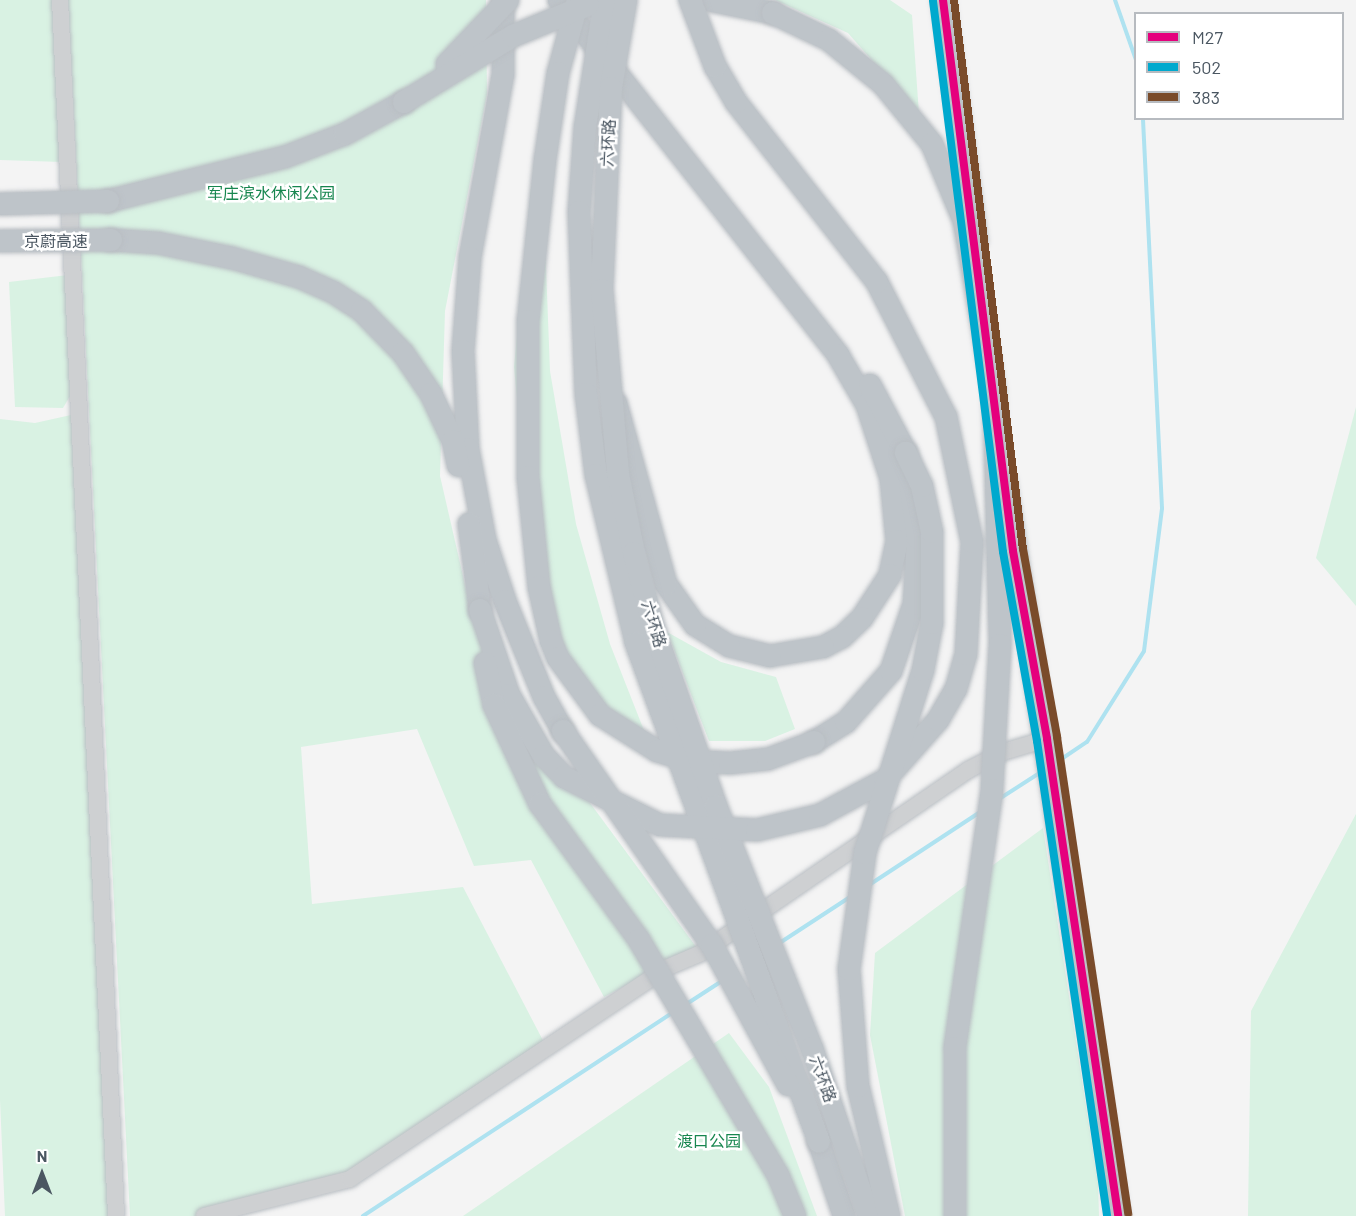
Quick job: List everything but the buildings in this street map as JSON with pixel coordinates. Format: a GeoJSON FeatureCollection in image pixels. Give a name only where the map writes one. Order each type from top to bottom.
{"type":"FeatureCollection","features":[{"type":"Feature","properties":{"kind":"highway"},"geometry":{"type":"LineString","coordinates":[[404,102],[476,36],[506,0]]}},
{"type":"Feature","properties":{"kind":"highway"},"geometry":{"type":"LineString","coordinates":[[506,0],[503,74],[470,258],[463,351],[468,449],[485,540],[526,657],[563,731],[712,945],[819,1142]]}},
{"type":"Feature","properties":{"kind":"highway"},"geometry":{"type":"LineString","coordinates":[[559,0],[872,400],[906,453],[922,486],[932,532],[932,623],[923,669],[865,854],[849,969],[858,1086],[889,1216]]}},
{"type":"Feature","properties":{"kind":"highway"},"geometry":{"type":"LineString","coordinates":[[573,0],[846,348],[872,400],[896,511],[897,541],[890,575],[875,601],[842,637],[823,647],[770,656],[729,646],[695,625],[666,584],[632,448],[610,388]]}},
{"type":"Feature","properties":{"kind":"highway"},"geometry":{"type":"LineString","coordinates":[[578,0],[558,73],[536,232],[528,321],[528,477],[545,622],[558,658],[578,688],[600,715],[627,735],[689,761],[768,759],[814,742],[846,722],[891,670],[914,604],[918,538],[906,453]]}},
{"type":"Feature","properties":{"kind":"highway","name":"六环路"},"geometry":{"type":"LineString","coordinates":[[604,0],[585,127],[579,212],[585,382],[596,475],[636,643],[844,1216]]}},
{"type":"Feature","properties":{"kind":"highway"},"geometry":{"type":"LineString","coordinates":[[0,204],[108,201],[285,157],[345,134],[404,102],[513,36],[559,14],[610,0]]}},
{"type":"Feature","properties":{"kind":"highway","name":"六环路"},"geometry":{"type":"LineString","coordinates":[[626,0],[611,88],[603,229],[602,290],[618,474],[653,626],[716,806],[845,1138],[869,1216]]}},
{"type":"Feature","properties":{"kind":"highway"},"geometry":{"type":"LineString","coordinates":[[480,610],[509,695],[544,756],[564,777],[660,825],[757,830],[820,815],[885,780],[938,720],[956,689],[966,654],[972,542],[946,417],[877,282],[736,102],[715,66],[690,0]]}},
{"type":"Feature","properties":{"kind":"highway"},"geometry":{"type":"LineString","coordinates":[[708,0],[782,18],[829,40],[883,84],[932,144],[964,221],[994,391],[1000,645],[992,790],[955,1048],[956,1216]]}},
{"type":"Feature","properties":{"kind":"highway"},"geometry":{"type":"LineString","coordinates":[[943,0],[1013,551],[1060,821],[1118,1216]]}},
{"type":"Feature","properties":{"kind":"highway","name":"京蔚高速"},"geometry":{"type":"LineString","coordinates":[[0,241],[111,240],[158,243],[299,277],[362,311],[403,353],[431,394],[453,441],[480,610]]}},
{"type":"Feature","properties":{"kind":"highway"},"geometry":{"type":"LineString","coordinates":[[480,610],[494,705],[540,804],[639,940],[778,1175],[795,1216]]}},
{"type":"Feature","properties":{"kind":"street"},"geometry":{"type":"LineString","coordinates":[[60,0],[116,1216]]}},
{"type":"Feature","properties":{"kind":"street"},"geometry":{"type":"LineString","coordinates":[[204,1216],[350,1179],[666,968],[701,953],[968,770],[1003,752],[1047,739]]}},
{"type":"Feature","properties":{"kind":"green space"},"geometry":{"type":"Polygon","coordinates":[[[0,0],[54,0],[62,162],[0,160],[0,0]]]}},
{"type":"Feature","properties":{"kind":"green space","name":"军庄滨水休闲公园"},"geometry":{"type":"Polygon","coordinates":[[[68,0],[486,0],[487,94],[445,311],[440,476],[475,628],[562,765],[697,948],[604,997],[531,860],[474,866],[417,729],[301,747],[312,904],[463,887],[549,1052],[357,1184],[230,1216],[130,1216],[68,0]]]}},
{"type":"Feature","properties":{"kind":"green space"},"geometry":{"type":"Polygon","coordinates":[[[775,0],[890,0],[912,15],[919,114],[848,33],[775,0]]]}},
{"type":"Feature","properties":{"kind":"green space"},"geometry":{"type":"Polygon","coordinates":[[[531,187],[543,188],[550,371],[576,524],[610,644],[645,733],[591,708],[537,607],[514,367],[531,187]]]}},
{"type":"Feature","properties":{"kind":"green space"},"geometry":{"type":"Polygon","coordinates":[[[68,275],[73,391],[63,408],[15,407],[9,282],[68,275]]]}},
{"type":"Feature","properties":{"kind":"green space"},"geometry":{"type":"Polygon","coordinates":[[[1356,407],[1356,606],[1316,558],[1356,407]]]}},
{"type":"Feature","properties":{"kind":"green space"},"geometry":{"type":"Polygon","coordinates":[[[71,415],[110,1216],[5,1216],[0,1100],[0,419],[35,423],[71,415]]]}},
{"type":"Feature","properties":{"kind":"green space"},"geometry":{"type":"Polygon","coordinates":[[[667,632],[721,662],[776,677],[795,729],[765,741],[709,741],[667,632]]]}},
{"type":"Feature","properties":{"kind":"green space"},"geometry":{"type":"Polygon","coordinates":[[[1356,814],[1356,1216],[1248,1216],[1251,1011],[1356,814]]]}},
{"type":"Feature","properties":{"kind":"green space"},"geometry":{"type":"Polygon","coordinates":[[[1043,828],[1098,1183],[1099,1216],[905,1216],[870,1035],[875,953],[1043,828]]]}},
{"type":"Feature","properties":{"kind":"green space","name":"渡口公园"},"geometry":{"type":"Polygon","coordinates":[[[729,1033],[769,1087],[817,1216],[463,1216],[729,1033]]]}},
{"type":"Feature","properties":{"kind":"waterway"},"geometry":{"type":"LineString","coordinates":[[1115,0],[1134,54]]}},
{"type":"Feature","properties":{"kind":"waterway"},"geometry":{"type":"LineString","coordinates":[[1057,762],[1087,742],[1144,651],[1162,508],[1143,120]]}},
{"type":"Feature","properties":{"kind":"waterway"},"geometry":{"type":"LineString","coordinates":[[999,799],[1041,772]]}},
{"type":"Feature","properties":{"kind":"waterway"},"geometry":{"type":"LineString","coordinates":[[869,885],[980,812]]}},
{"type":"Feature","properties":{"kind":"waterway"},"geometry":{"type":"LineString","coordinates":[[778,944],[850,897]]}},
{"type":"Feature","properties":{"kind":"waterway"},"geometry":{"type":"LineString","coordinates":[[685,1005],[722,981]]}},
{"type":"Feature","properties":{"kind":"waterway"},"geometry":{"type":"LineString","coordinates":[[363,1216],[674,1012]]}},
{"type":"Feature","properties":{"kind":"transit line","name":"M27"},"geometry":{"type":"LineString","coordinates":[[943,0],[1013,551],[1047,739],[1118,1216]]}},
{"type":"Feature","properties":{"kind":"transit line","name":"383"},"geometry":{"type":"LineString","coordinates":[[954,0],[1023,549],[1057,737],[1128,1214]]}},
{"type":"Feature","properties":{"kind":"transit line","name":"502"},"geometry":{"type":"LineString","coordinates":[[933,1],[1003,552],[1037,741],[1107,1216]]}}]}
